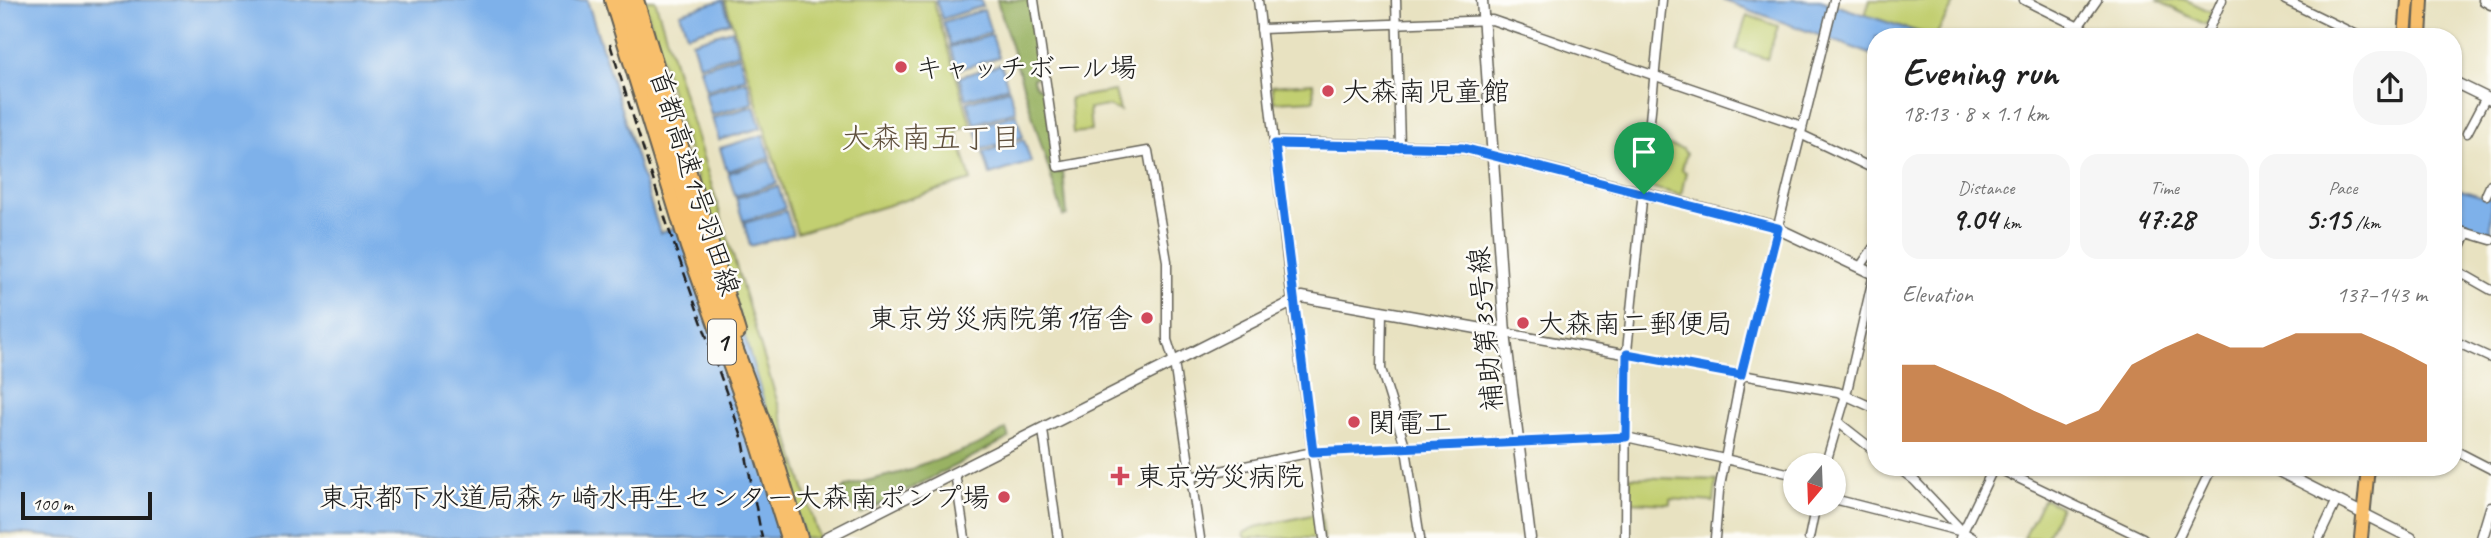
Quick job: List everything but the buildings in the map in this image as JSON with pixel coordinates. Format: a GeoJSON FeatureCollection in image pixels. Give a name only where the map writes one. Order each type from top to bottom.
{"type":"FeatureCollection","features":[{"type":"Feature","properties":{"kind":"highway","name":"首都高速1号羽田線"},"geometry":{"type":"LineString","coordinates":[[612,0],[661,145],[770,440],[800,538]]}},
{"type":"Feature","properties":{"kind":"highway","name":"首都高速1号羽田線"},"geometry":{"type":"LineString","coordinates":[[624,0],[703,293],[758,442],[788,538]]}},
{"type":"Feature","properties":{"kind":"highway"},"geometry":{"type":"LineString","coordinates":[[636,0],[770,440]]}},
{"type":"Feature","properties":{"kind":"highway"},"geometry":{"type":"LineString","coordinates":[[2406,28],[2408,0]]}},
{"type":"Feature","properties":{"kind":"highway"},"geometry":{"type":"LineString","coordinates":[[2420,28],[2422,0]]}},
{"type":"Feature","properties":{"kind":"highway"},"geometry":{"type":"LineString","coordinates":[[2361,538],[2367,476]]}},
{"type":"Feature","properties":{"kind":"street"},"geometry":{"type":"LineString","coordinates":[[1034,0],[1058,167],[1148,151],[1167,261],[1167,340],[1174,362],[1200,538]]}},
{"type":"Feature","properties":{"kind":"street"},"geometry":{"type":"LineString","coordinates":[[1258,0],[1292,302],[1324,538]]}},
{"type":"Feature","properties":{"kind":"street"},"geometry":{"type":"LineString","coordinates":[[1396,0],[1400,146]]}},
{"type":"Feature","properties":{"kind":"street","name":"補助第35号線"},"geometry":{"type":"LineString","coordinates":[[1482,0],[1505,332],[1530,538]]}},
{"type":"Feature","properties":{"kind":"street"},"geometry":{"type":"LineString","coordinates":[[1625,538],[1627,354],[1662,0]]}},
{"type":"Feature","properties":{"kind":"street"},"geometry":{"type":"LineString","coordinates":[[2024,0],[2078,27],[2097,0]]}},
{"type":"Feature","properties":{"kind":"street"},"geometry":{"type":"LineString","coordinates":[[2209,28],[2222,0]]}},
{"type":"Feature","properties":{"kind":"street"},"geometry":{"type":"LineString","coordinates":[[2285,0],[2343,28]]}},
{"type":"Feature","properties":{"kind":"street"},"geometry":{"type":"LineString","coordinates":[[2484,0],[2491,4]]}},
{"type":"Feature","properties":{"kind":"street"},"geometry":{"type":"LineString","coordinates":[[1715,538],[1725,458],[1741,375],[1833,2]]}},
{"type":"Feature","properties":{"kind":"street"},"geometry":{"type":"LineString","coordinates":[[1261,29],[1483,20],[1500,22],[1655,75],[1801,130],[1867,165]]}},
{"type":"Feature","properties":{"kind":"street"},"geometry":{"type":"LineString","coordinates":[[2462,86],[2488,98],[2467,133]]}},
{"type":"Feature","properties":{"kind":"street"},"geometry":{"type":"LineString","coordinates":[[1275,144],[1463,148],[1778,228],[1867,270]]}},
{"type":"Feature","properties":{"kind":"street"},"geometry":{"type":"LineString","coordinates":[[2486,195],[2491,184]]}},
{"type":"Feature","properties":{"kind":"street"},"geometry":{"type":"LineString","coordinates":[[2462,231],[2491,240]]}},
{"type":"Feature","properties":{"kind":"street"},"geometry":{"type":"LineString","coordinates":[[2462,245],[2468,233]]}},
{"type":"Feature","properties":{"kind":"street"},"geometry":{"type":"LineString","coordinates":[[1860,267],[1867,257]]}},
{"type":"Feature","properties":{"kind":"street"},"geometry":{"type":"LineString","coordinates":[[2462,274],[2491,290]]}},
{"type":"Feature","properties":{"kind":"street"},"geometry":{"type":"LineString","coordinates":[[825,538],[1302,297],[1846,395],[1867,405]]}},
{"type":"Feature","properties":{"kind":"street"},"geometry":{"type":"LineString","coordinates":[[1829,453],[1867,307]]}},
{"type":"Feature","properties":{"kind":"street"},"geometry":{"type":"LineString","coordinates":[[1382,310],[1381,369],[1406,449],[1420,538]]}},
{"type":"Feature","properties":{"kind":"street"},"geometry":{"type":"LineString","coordinates":[[2462,345],[2491,358]]}},
{"type":"Feature","properties":{"kind":"street"},"geometry":{"type":"LineString","coordinates":[[1839,423],[1867,445]]}},
{"type":"Feature","properties":{"kind":"street"},"geometry":{"type":"LineString","coordinates":[[1043,430],[1058,538]]}},
{"type":"Feature","properties":{"kind":"street"},"geometry":{"type":"LineString","coordinates":[[1191,477],[1313,452],[1626,437],[1783,472]]}},
{"type":"Feature","properties":{"kind":"street"},"geometry":{"type":"LineString","coordinates":[[2462,454],[2491,469]]}},
{"type":"Feature","properties":{"kind":"street"},"geometry":{"type":"LineString","coordinates":[[955,473],[965,538]]}},
{"type":"Feature","properties":{"kind":"street"},"geometry":{"type":"LineString","coordinates":[[1909,476],[1961,535]]}},
{"type":"Feature","properties":{"kind":"street"},"geometry":{"type":"LineString","coordinates":[[1961,535],[1990,476]]}},
{"type":"Feature","properties":{"kind":"street"},"geometry":{"type":"LineString","coordinates":[[2014,476],[2143,538]]}},
{"type":"Feature","properties":{"kind":"street"},"geometry":{"type":"LineString","coordinates":[[2178,538],[2208,476]]}},
{"type":"Feature","properties":{"kind":"street"},"geometry":{"type":"LineString","coordinates":[[2289,476],[2411,538]]}},
{"type":"Feature","properties":{"kind":"street"},"geometry":{"type":"LineString","coordinates":[[2319,538],[2337,500]]}},
{"type":"Feature","properties":{"kind":"street"},"geometry":{"type":"LineString","coordinates":[[1846,502],[1973,538]]}},
{"type":"Feature","properties":{"kind":"street"},"geometry":{"type":"LineString","coordinates":[[2482,538],[2491,508]]}},
{"type":"Feature","properties":{"kind":"street"},"geometry":{"type":"LineString","coordinates":[[1809,538],[1814,516]]}},
{"type":"Feature","properties":{"kind":"green space"},"geometry":{"type":"Polygon","coordinates":[[[644,0],[655,0],[819,538],[804,538],[644,0]]]}},
{"type":"Feature","properties":{"kind":"green space"},"geometry":{"type":"Polygon","coordinates":[[[725,0],[933,0],[971,125],[956,130],[971,180],[797,233],[725,0]]]}},
{"type":"Feature","properties":{"kind":"green space"},"geometry":{"type":"Polygon","coordinates":[[[997,0],[1032,0],[1043,76],[1033,80],[1036,86],[1045,90],[1058,173],[1063,172],[1067,215],[1063,216],[997,0]]]}},
{"type":"Feature","properties":{"kind":"green space"},"geometry":{"type":"Polygon","coordinates":[[[1870,0],[1956,0],[1940,28],[1906,28],[1865,15],[1870,0]]]}},
{"type":"Feature","properties":{"kind":"green space"},"geometry":{"type":"Polygon","coordinates":[[[2156,0],[2186,0],[2212,12],[2206,25],[2156,0]]]}},
{"type":"Feature","properties":{"kind":"green space"},"geometry":{"type":"Polygon","coordinates":[[[1747,15],[1778,26],[1767,59],[1736,49],[1747,15]]]}},
{"type":"Feature","properties":{"kind":"green space"},"geometry":{"type":"Polygon","coordinates":[[[1313,83],[1314,100],[1274,102],[1272,86],[1313,83]]]}},
{"type":"Feature","properties":{"kind":"green space"},"geometry":{"type":"Polygon","coordinates":[[[1115,91],[1120,111],[1107,106],[1089,109],[1091,131],[1073,133],[1070,98],[1115,91]]]}},
{"type":"Feature","properties":{"kind":"green space"},"geometry":{"type":"Polygon","coordinates":[[[1652,142],[1683,149],[1686,154],[1682,170],[1686,172],[1681,195],[1649,187],[1652,142]]]}},
{"type":"Feature","properties":{"kind":"green space"},"geometry":{"type":"Polygon","coordinates":[[[1006,429],[1009,438],[861,514],[839,494],[847,486],[911,470],[990,439],[1006,429]]]}},
{"type":"Feature","properties":{"kind":"green space"},"geometry":{"type":"Polygon","coordinates":[[[1630,477],[1717,480],[1714,502],[1670,499],[1670,504],[1629,502],[1630,477]]]}},
{"type":"Feature","properties":{"kind":"green space"},"geometry":{"type":"Polygon","coordinates":[[[2044,498],[2061,507],[2046,538],[2024,538],[2044,498]]]}},
{"type":"Feature","properties":{"kind":"green space"},"geometry":{"type":"Polygon","coordinates":[[[1321,513],[1324,538],[1245,538],[1243,533],[1256,527],[1321,513]]]}},
{"type":"Feature","properties":{"kind":"water"},"geometry":{"type":"Polygon","coordinates":[[[0,0],[587,0],[660,233],[709,215],[804,538],[72,538],[0,532],[0,0]]]}},
{"type":"Feature","properties":{"kind":"water"},"geometry":{"type":"Polygon","coordinates":[[[723,0],[730,22],[687,35],[680,13],[723,0]]]}},
{"type":"Feature","properties":{"kind":"water"},"geometry":{"type":"Polygon","coordinates":[[[936,0],[981,0],[983,6],[942,19],[936,0]]]}},
{"type":"Feature","properties":{"kind":"water"},"geometry":{"type":"Polygon","coordinates":[[[1722,0],[1820,0],[1905,28],[1867,28],[1867,53],[1722,0]]]}},
{"type":"Feature","properties":{"kind":"water"},"geometry":{"type":"Polygon","coordinates":[[[984,10],[991,32],[950,45],[943,22],[984,10]]]}},
{"type":"Feature","properties":{"kind":"water"},"geometry":{"type":"Polygon","coordinates":[[[732,30],[739,53],[699,65],[692,42],[732,30]]]}},
{"type":"Feature","properties":{"kind":"water"},"geometry":{"type":"Polygon","coordinates":[[[992,35],[999,57],[957,70],[950,47],[992,35]]]}},
{"type":"Feature","properties":{"kind":"water"},"geometry":{"type":"Polygon","coordinates":[[[739,56],[746,78],[706,90],[700,68],[739,56]]]}},
{"type":"Feature","properties":{"kind":"water"},"geometry":{"type":"Polygon","coordinates":[[[1001,64],[1008,87],[966,99],[959,77],[1001,64]]]}},
{"type":"Feature","properties":{"kind":"water"},"geometry":{"type":"Polygon","coordinates":[[[747,81],[753,103],[711,115],[705,93],[747,81]]]}},
{"type":"Feature","properties":{"kind":"water"},"geometry":{"type":"Polygon","coordinates":[[[1009,89],[1016,111],[974,124],[967,102],[1009,89]]]}},
{"type":"Feature","properties":{"kind":"water"},"geometry":{"type":"Polygon","coordinates":[[[754,106],[761,128],[719,140],[712,118],[754,106]]]}},
{"type":"Feature","properties":{"kind":"water"},"geometry":{"type":"Polygon","coordinates":[[[1016,114],[1023,137],[982,149],[975,127],[1016,114]]]}},
{"type":"Feature","properties":{"kind":"water"},"geometry":{"type":"Polygon","coordinates":[[[763,135],[770,158],[727,171],[720,148],[763,135]]]}},
{"type":"Feature","properties":{"kind":"water"},"geometry":{"type":"Polygon","coordinates":[[[1024,140],[1031,162],[990,175],[983,152],[1024,140]]]}},
{"type":"Feature","properties":{"kind":"water"},"geometry":{"type":"Polygon","coordinates":[[[770,161],[777,183],[735,196],[728,173],[770,161]]]}},
{"type":"Feature","properties":{"kind":"water"},"geometry":{"type":"Polygon","coordinates":[[[778,186],[785,208],[743,221],[736,198],[778,186]]]}},
{"type":"Feature","properties":{"kind":"water"},"geometry":{"type":"Polygon","coordinates":[[[2462,190],[2491,199],[2491,236],[2462,227],[2462,190]]]}},
{"type":"Feature","properties":{"kind":"water"},"geometry":{"type":"Polygon","coordinates":[[[786,211],[793,234],[750,246],[744,223],[786,211]]]}},
{"type":"Feature","properties":{"kind":"railway"},"geometry":{"type":"LineString","coordinates":[[610,44],[668,227],[743,440],[762,538]]}},
{"type":"Feature","properties":{"kind":"place","name":"キャッチボール場"},"geometry":{"type":"Point","coordinates":[901,67]}},
{"type":"Feature","properties":{"kind":"place","name":"大森南児童館"},"geometry":{"type":"Point","coordinates":[1328,91]}},
{"type":"Feature","properties":{"kind":"place","name":"東京労災病院第1宿舎"},"geometry":{"type":"Point","coordinates":[1147,318]}},
{"type":"Feature","properties":{"kind":"place","name":"大森南二郵便局"},"geometry":{"type":"Point","coordinates":[1523,323]}},
{"type":"Feature","properties":{"kind":"place","name":"関電工"},"geometry":{"type":"Point","coordinates":[1354,422]}},
{"type":"Feature","properties":{"kind":"place","name":"東京労災病院"},"geometry":{"type":"Point","coordinates":[1120,476]}},
{"type":"Feature","properties":{"kind":"place","name":"東京都下水道局森ヶ崎水再生センター大森南ポンプ場"},"geometry":{"type":"Point","coordinates":[1004,497]}},
{"type":"Feature","properties":{"kind":"district","name":"大森南五丁目"},"geometry":{"type":"Point","coordinates":[931,138]}},
{"type":"Feature","properties":{"kind":"route"},"geometry":{"type":"LineString","coordinates":[[1275,144],[1463,148],[1644,194],[1778,228],[1741,375],[1627,354],[1626,437],[1313,452],[1293,311],[1275,144]]}}]}
